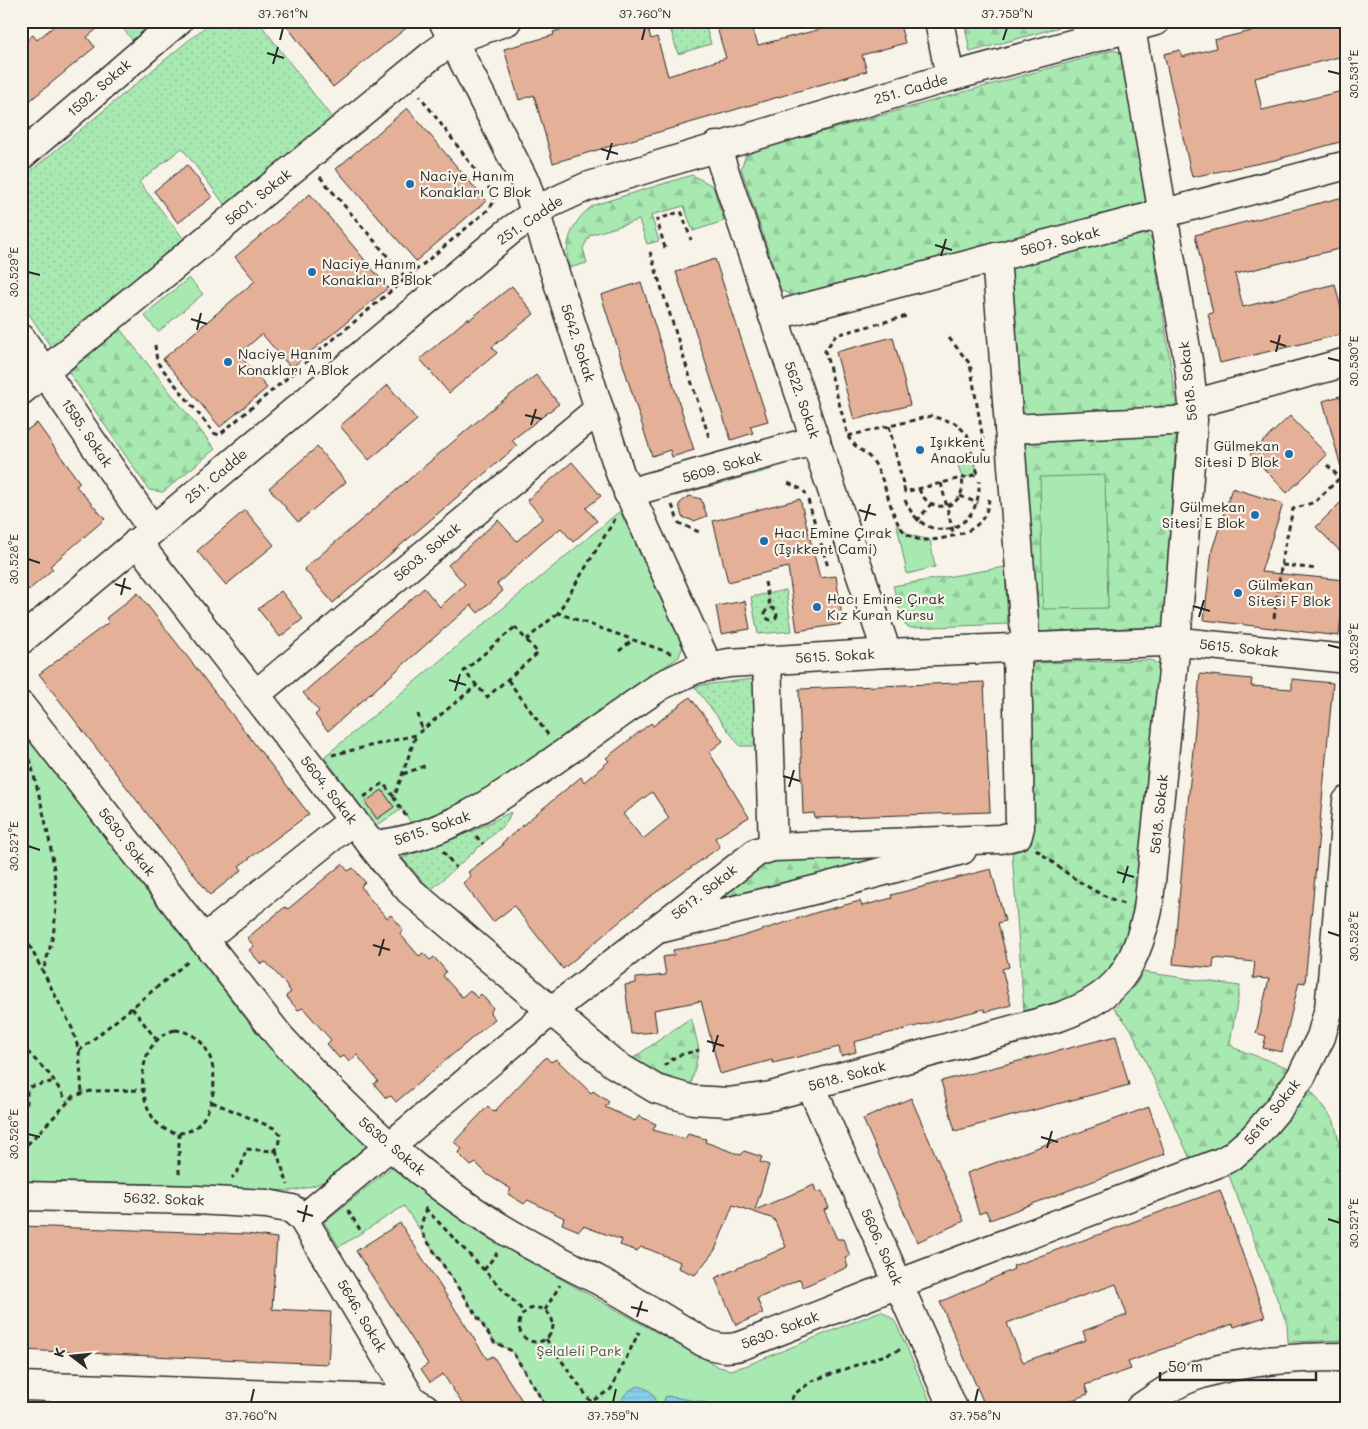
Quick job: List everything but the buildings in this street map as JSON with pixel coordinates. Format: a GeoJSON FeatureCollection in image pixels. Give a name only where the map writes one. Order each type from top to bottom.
{"type":"FeatureCollection","features":[{"type":"Feature","properties":{"kind":"street","name":"1592. Sokak"},"geometry":{"type":"LineString","coordinates":[[21,156],[178,21]]}},
{"type":"Feature","properties":{"kind":"street","name":"5601. Sokak"},"geometry":{"type":"LineString","coordinates":[[21,391],[432,54],[448,31],[507,21]]}},
{"type":"Feature","properties":{"kind":"street"},"geometry":{"type":"LineString","coordinates":[[939,21],[950,77]]}},
{"type":"Feature","properties":{"kind":"street","name":"251. Cadde"},"geometry":{"type":"LineString","coordinates":[[21,640],[144,535],[489,248],[536,213],[568,194],[716,146],[950,77],[1144,25]]}},
{"type":"Feature","properties":{"kind":"street","name":"5618. Sokak"},"geometry":{"type":"LineString","coordinates":[[551,1012],[614,1064],[656,1089],[674,1096],[700,1101],[728,1102],[770,1096],[811,1086],[1059,1017],[1087,1006],[1111,989],[1130,965],[1142,934],[1148,910],[1176,642],[1193,412],[1163,216],[1144,25]]}},
{"type":"Feature","properties":{"kind":"street","name":"5642. Sokak"},"geometry":{"type":"LineString","coordinates":[[448,31],[522,173],[599,409],[624,502],[702,668]]}},
{"type":"Feature","properties":{"kind":"street","name":"5622. Sokak"},"geometry":{"type":"LineString","coordinates":[[716,146],[887,653]]}},
{"type":"Feature","properties":{"kind":"street","name":"5607. Sokak"},"geometry":{"type":"LineString","coordinates":[[773,316],[996,257],[1163,216],[1347,165]]}},
{"type":"Feature","properties":{"kind":"street"},"geometry":{"type":"LineString","coordinates":[[656,929],[818,889],[1009,837],[1020,827],[1021,648],[1009,429],[996,257]]}},
{"type":"Feature","properties":{"kind":"street","name":"1595. Sokak"},"geometry":{"type":"LineString","coordinates":[[21,338],[44,372],[144,535]]}},
{"type":"Feature","properties":{"kind":"street"},"geometry":{"type":"LineString","coordinates":[[1009,429],[1193,412],[1347,362]]}},
{"type":"Feature","properties":{"kind":"street","name":"5603. Sokak"},"geometry":{"type":"LineString","coordinates":[[255,695],[599,409]]}},
{"type":"Feature","properties":{"kind":"street","name":"5609. Sokak"},"geometry":{"type":"LineString","coordinates":[[624,502],[664,483],[816,440]]}},
{"type":"Feature","properties":{"kind":"street","name":"5604. Sokak"},"geometry":{"type":"LineString","coordinates":[[144,535],[255,695],[355,811],[372,845],[398,878],[422,903],[551,1012]]}},
{"type":"Feature","properties":{"kind":"street","name":"5615. Sokak"},"geometry":{"type":"LineString","coordinates":[[372,845],[429,840],[455,822],[484,807],[662,685],[702,668],[767,660],[887,653],[1176,642],[1347,659]]}},
{"type":"Feature","properties":{"kind":"street"},"geometry":{"type":"LineString","coordinates":[[767,660],[773,847]]}},
{"type":"Feature","properties":{"kind":"street","name":"5630. Sokak"},"geometry":{"type":"LineString","coordinates":[[21,706],[203,940],[304,1062],[340,1101],[391,1147],[501,1228],[599,1281],[703,1342],[719,1348],[728,1349],[746,1344],[898,1284]]}},
{"type":"Feature","properties":{"kind":"street","name":"5616. Sokak"},"geometry":{"type":"LineString","coordinates":[[898,1284],[1232,1156],[1254,1137],[1301,1076],[1338,1011],[1347,801]]}},
{"type":"Feature","properties":{"kind":"street"},"geometry":{"type":"LineString","coordinates":[[203,940],[355,811]]}},
{"type":"Feature","properties":{"kind":"street","name":"5617. Sokak"},"geometry":{"type":"LineString","coordinates":[[303,1219],[551,1012],[757,852],[773,847],[1009,837]]}},
{"type":"Feature","properties":{"kind":"street","name":"5606. Sokak"},"geometry":{"type":"LineString","coordinates":[[811,1086],[953,1408]]}},
{"type":"Feature","properties":{"kind":"street","name":"5632. Sokak"},"geometry":{"type":"LineString","coordinates":[[21,1196],[242,1202],[288,1208],[303,1219]]}},
{"type":"Feature","properties":{"kind":"street","name":"5646. Sokak"},"geometry":{"type":"LineString","coordinates":[[303,1219],[419,1404]]}},
{"type":"Feature","properties":{"kind":"street"},"geometry":{"type":"LineString","coordinates":[[1151,1405],[1179,1383],[1218,1371],[1300,1358],[1347,1358]]}},
{"type":"Feature","properties":{"kind":"street"},"geometry":{"type":"LineString","coordinates":[[21,1386],[129,1399],[419,1404]]}},
{"type":"Feature","properties":{"kind":"path"},"geometry":{"type":"LineString","coordinates":[[155,345],[157,362],[214,433],[219,435],[489,208],[493,203],[494,195],[423,98],[414,96]]}},
{"type":"Feature","properties":{"kind":"path"},"geometry":{"type":"LineString","coordinates":[[312,182],[326,170]]}},
{"type":"Feature","properties":{"kind":"path"},"geometry":{"type":"LineString","coordinates":[[319,176],[406,278]]}},
{"type":"Feature","properties":{"kind":"path"},"geometry":{"type":"LineString","coordinates":[[666,248],[657,220],[672,214],[682,212],[690,240]]}},
{"type":"Feature","properties":{"kind":"path"},"geometry":{"type":"LineString","coordinates":[[650,252],[710,440]]}},
{"type":"Feature","properties":{"kind":"path"},"geometry":{"type":"LineString","coordinates":[[907,316],[836,334],[825,351],[848,436],[852,443],[874,461],[893,516],[903,532],[920,539],[930,540],[954,536],[976,527],[986,514],[990,493]]}},
{"type":"Feature","properties":{"kind":"path"},"geometry":{"type":"LineString","coordinates":[[949,338],[970,364],[986,461]]}},
{"type":"Feature","properties":{"kind":"path"},"geometry":{"type":"LineString","coordinates":[[848,436],[888,426],[930,416],[959,425],[967,434],[978,474],[905,492],[888,426]]}},
{"type":"Feature","properties":{"kind":"path"},"geometry":{"type":"LineString","coordinates":[[1327,465],[1340,478]]}},
{"type":"Feature","properties":{"kind":"path"},"geometry":{"type":"LineString","coordinates":[[1274,618],[1282,565],[1294,509],[1312,504],[1347,471]]}},
{"type":"Feature","properties":{"kind":"path"},"geometry":{"type":"LineString","coordinates":[[919,489],[931,504],[947,506],[960,496],[963,484],[962,478]]}},
{"type":"Feature","properties":{"kind":"path"},"geometry":{"type":"LineString","coordinates":[[905,500],[917,521],[934,529],[952,528],[964,523],[973,514],[978,503],[979,481]]}},
{"type":"Feature","properties":{"kind":"path"},"geometry":{"type":"LineString","coordinates":[[664,483],[679,523],[701,533]]}},
{"type":"Feature","properties":{"kind":"path"},"geometry":{"type":"LineString","coordinates":[[788,483],[805,492],[828,567]]}},
{"type":"Feature","properties":{"kind":"path"},"geometry":{"type":"LineString","coordinates":[[941,483],[954,536]]}},
{"type":"Feature","properties":{"kind":"path"},"geometry":{"type":"LineString","coordinates":[[960,496],[978,503]]}},
{"type":"Feature","properties":{"kind":"path"},"geometry":{"type":"LineString","coordinates":[[526,640],[558,613],[624,502]]}},
{"type":"Feature","properties":{"kind":"path"},"geometry":{"type":"LineString","coordinates":[[917,521],[931,504]]}},
{"type":"Feature","properties":{"kind":"path"},"geometry":{"type":"LineString","coordinates":[[1282,565],[1317,569]]}},
{"type":"Feature","properties":{"kind":"path"},"geometry":{"type":"LineString","coordinates":[[765,582],[770,607],[777,612],[777,616],[773,620],[768,619],[765,614],[770,607]]}},
{"type":"Feature","properties":{"kind":"path"},"geometry":{"type":"LineString","coordinates":[[558,613],[667,651],[702,668]]}},
{"type":"Feature","properties":{"kind":"path"},"geometry":{"type":"LineString","coordinates":[[515,627],[526,640],[538,653],[487,697],[464,671],[515,627]]}},
{"type":"Feature","properties":{"kind":"path"},"geometry":{"type":"LineString","coordinates":[[619,651],[634,639]]}},
{"type":"Feature","properties":{"kind":"path"},"geometry":{"type":"LineString","coordinates":[[508,680],[562,754]]}},
{"type":"Feature","properties":{"kind":"path"},"geometry":{"type":"LineString","coordinates":[[324,757],[416,735],[477,685]]}},
{"type":"Feature","properties":{"kind":"path"},"geometry":{"type":"LineString","coordinates":[[418,714],[422,730]]}},
{"type":"Feature","properties":{"kind":"path"},"geometry":{"type":"LineString","coordinates":[[394,798],[416,735]]}},
{"type":"Feature","properties":{"kind":"path"},"geometry":{"type":"LineString","coordinates":[[29,753],[50,845],[56,894],[54,930],[43,971]]}},
{"type":"Feature","properties":{"kind":"path"},"geometry":{"type":"LineString","coordinates":[[402,775],[427,765]]}},
{"type":"Feature","properties":{"kind":"path"},"geometry":{"type":"LineString","coordinates":[[355,811],[383,783],[429,840],[456,868]]}},
{"type":"Feature","properties":{"kind":"path"},"geometry":{"type":"LineString","coordinates":[[1009,837],[1090,890],[1121,903],[1148,910]]}},
{"type":"Feature","properties":{"kind":"path"},"geometry":{"type":"LineString","coordinates":[[21,929],[72,1028],[79,1051],[82,1093]]}},
{"type":"Feature","properties":{"kind":"path"},"geometry":{"type":"LineString","coordinates":[[79,1051],[179,968]]}},
{"type":"Feature","properties":{"kind":"path"},"geometry":{"type":"LineString","coordinates":[[132,1007],[156,1039]]}},
{"type":"Feature","properties":{"kind":"path"},"geometry":{"type":"LineString","coordinates":[[175,1030],[184,1031],[200,1039],[206,1048],[211,1063],[214,1083],[212,1102],[204,1120],[197,1127],[179,1133],[169,1132],[154,1120],[148,1111],[144,1090],[145,1064],[149,1048],[156,1039],[164,1033],[175,1030]]}},
{"type":"Feature","properties":{"kind":"path"},"geometry":{"type":"LineString","coordinates":[[21,1045],[55,1082],[67,1101]]}},
{"type":"Feature","properties":{"kind":"path"},"geometry":{"type":"LineString","coordinates":[[662,1067],[676,1056],[699,1050]]}},
{"type":"Feature","properties":{"kind":"path"},"geometry":{"type":"LineString","coordinates":[[21,1089],[55,1082]]}},
{"type":"Feature","properties":{"kind":"path"},"geometry":{"type":"LineString","coordinates":[[21,1112],[27,1103],[28,1087]]}},
{"type":"Feature","properties":{"kind":"path"},"geometry":{"type":"LineString","coordinates":[[21,1151],[67,1101],[82,1093],[144,1090]]}},
{"type":"Feature","properties":{"kind":"path"},"geometry":{"type":"LineString","coordinates":[[212,1102],[277,1131],[280,1137],[276,1150],[290,1191]]}},
{"type":"Feature","properties":{"kind":"path"},"geometry":{"type":"LineString","coordinates":[[179,1133],[179,1185]]}},
{"type":"Feature","properties":{"kind":"path"},"geometry":{"type":"LineString","coordinates":[[228,1180],[241,1168],[246,1149],[276,1150]]}},
{"type":"Feature","properties":{"kind":"path"},"geometry":{"type":"LineString","coordinates":[[179,1177],[188,1178]]}},
{"type":"Feature","properties":{"kind":"path"},"geometry":{"type":"LineString","coordinates":[[422,1205],[524,1312]]}},
{"type":"Feature","properties":{"kind":"path"},"geometry":{"type":"LineString","coordinates":[[345,1206],[362,1233]]}},
{"type":"Feature","properties":{"kind":"path"},"geometry":{"type":"LineString","coordinates":[[426,1208],[421,1226],[422,1233],[494,1342],[512,1351],[547,1408]]}},
{"type":"Feature","properties":{"kind":"path"},"geometry":{"type":"LineString","coordinates":[[484,1270],[501,1246]]}},
{"type":"Feature","properties":{"kind":"path"},"geometry":{"type":"LineString","coordinates":[[545,1310],[563,1279]]}},
{"type":"Feature","properties":{"kind":"path"},"geometry":{"type":"LineString","coordinates":[[534,1308],[545,1310],[553,1324],[553,1330],[546,1340],[535,1343],[524,1338],[519,1328],[519,1322],[524,1312],[534,1308]]}},
{"type":"Feature","properties":{"kind":"path"},"geometry":{"type":"LineString","coordinates":[[591,1402],[611,1389],[642,1324]]}},
{"type":"Feature","properties":{"kind":"path"},"geometry":{"type":"LineString","coordinates":[[546,1340],[594,1408]]}},
{"type":"Feature","properties":{"kind":"path"},"geometry":{"type":"LineString","coordinates":[[788,1408],[794,1394],[814,1380],[907,1347]]}},
{"type":"Feature","properties":{"kind":"green space"},"geometry":{"type":"Polygon","coordinates":[[[117,21],[156,21],[133,41],[117,21]]]}},
{"type":"Feature","properties":{"kind":"green space"},"geometry":{"type":"Polygon","coordinates":[[[212,21],[258,21],[332,118],[225,205],[182,148],[139,182],[184,239],[53,350],[21,302],[21,179],[212,21]]]}},
{"type":"Feature","properties":{"kind":"green space"},"geometry":{"type":"Polygon","coordinates":[[[668,21],[704,21],[711,44],[678,54],[668,21]]]}},
{"type":"Feature","properties":{"kind":"green space"},"geometry":{"type":"Polygon","coordinates":[[[964,21],[1081,21],[970,52],[964,21]]]}},
{"type":"Feature","properties":{"kind":"green space"},"geometry":{"type":"Polygon","coordinates":[[[1114,50],[1121,53],[1146,203],[1141,210],[795,297],[781,290],[741,168],[747,153],[1114,50]]]}},
{"type":"Feature","properties":{"kind":"green space"},"geometry":{"type":"Polygon","coordinates":[[[692,175],[713,186],[724,221],[693,231],[684,206],[651,215],[659,241],[647,244],[639,220],[590,235],[583,248],[587,263],[569,268],[567,250],[571,232],[580,217],[594,205],[692,175]]]}},
{"type":"Feature","properties":{"kind":"green space"},"geometry":{"type":"Polygon","coordinates":[[[1144,232],[1152,239],[1178,415],[1163,623],[1157,627],[1032,632],[1005,268],[1144,232]]]}},
{"type":"Feature","properties":{"kind":"green space"},"geometry":{"type":"Polygon","coordinates":[[[189,278],[203,294],[158,332],[144,315],[189,278]]]}},
{"type":"Feature","properties":{"kind":"green space"},"geometry":{"type":"Polygon","coordinates":[[[120,329],[215,449],[163,492],[149,490],[68,371],[120,329]]]}},
{"type":"Feature","properties":{"kind":"green space"},"geometry":{"type":"Polygon","coordinates":[[[973,455],[978,474],[962,478],[956,458],[973,455]]]}},
{"type":"Feature","properties":{"kind":"green space"},"geometry":{"type":"Polygon","coordinates":[[[772,464],[773,469],[675,496],[673,492],[772,464]]]}},
{"type":"Feature","properties":{"kind":"green space"},"geometry":{"type":"Polygon","coordinates":[[[1105,475],[1108,608],[1043,609],[1040,477],[1105,475]]]}},
{"type":"Feature","properties":{"kind":"green space"},"geometry":{"type":"Polygon","coordinates":[[[620,511],[683,646],[679,657],[481,793],[412,824],[402,809],[376,826],[324,757],[620,511]]]}},
{"type":"Feature","properties":{"kind":"green space"},"geometry":{"type":"Polygon","coordinates":[[[897,525],[910,535],[930,540],[935,567],[907,574],[897,525]]]}},
{"type":"Feature","properties":{"kind":"green space"},"geometry":{"type":"Polygon","coordinates":[[[1005,567],[1008,624],[910,628],[904,624],[893,586],[1005,567]]]}},
{"type":"Feature","properties":{"kind":"green space"},"geometry":{"type":"Polygon","coordinates":[[[786,590],[792,631],[758,634],[751,597],[786,590]]]}},
{"type":"Feature","properties":{"kind":"green space"},"geometry":{"type":"Polygon","coordinates":[[[1151,660],[1159,665],[1136,907],[1130,931],[1122,951],[1112,967],[1100,980],[1085,990],[1067,998],[1024,1011],[1012,853],[1027,846],[1033,831],[1031,670],[1034,663],[1151,660]]]}},
{"type":"Feature","properties":{"kind":"green space"},"geometry":{"type":"Polygon","coordinates":[[[753,679],[756,746],[740,746],[694,686],[753,679]]]}},
{"type":"Feature","properties":{"kind":"green space"},"geometry":{"type":"Polygon","coordinates":[[[21,730],[257,1033],[317,1098],[368,1147],[333,1176],[303,1189],[290,1191],[167,1184],[21,1181],[21,730]]]}},
{"type":"Feature","properties":{"kind":"green space"},"geometry":{"type":"Polygon","coordinates":[[[511,812],[507,822],[431,890],[402,858],[473,831],[511,812]]]}},
{"type":"Feature","properties":{"kind":"green space"},"geometry":{"type":"Polygon","coordinates":[[[914,852],[704,907],[764,863],[775,860],[914,852]]]}},
{"type":"Feature","properties":{"kind":"green space"},"geometry":{"type":"Polygon","coordinates":[[[1143,972],[1240,986],[1230,1043],[1234,1048],[1289,1068],[1269,1099],[1236,1137],[1214,1152],[1191,1161],[1131,1029],[1114,1008],[1136,984],[1143,972]]]}},
{"type":"Feature","properties":{"kind":"green space"},"geometry":{"type":"Polygon","coordinates":[[[689,1019],[692,1020],[699,1050],[691,1085],[657,1073],[632,1059],[689,1019]]]}},
{"type":"Feature","properties":{"kind":"green space"},"geometry":{"type":"Polygon","coordinates":[[[1309,1088],[1334,1121],[1342,1154],[1347,1195],[1347,1340],[1288,1342],[1287,1324],[1228,1173],[1309,1088]]]}},
{"type":"Feature","properties":{"kind":"green space","name":"Şelaleli Park"},"geometry":{"type":"Polygon","coordinates":[[[392,1167],[484,1236],[719,1367],[731,1370],[745,1366],[881,1311],[893,1319],[897,1325],[933,1408],[547,1408],[512,1351],[494,1342],[404,1206],[339,1247],[324,1222],[392,1167]]]}},
{"type":"Feature","properties":{"kind":"water"},"geometry":{"type":"Polygon","coordinates":[[[639,1386],[651,1392],[656,1405],[663,1405],[665,1397],[668,1396],[724,1408],[619,1408],[626,1394],[631,1389],[639,1386]]]}},
{"type":"Feature","properties":{"kind":"place","name":"Naciye Hanım Konakları C Blok"},"geometry":{"type":"Point","coordinates":[410,184]}},
{"type":"Feature","properties":{"kind":"place","name":"Naciye Hanım Konakları B Blok"},"geometry":{"type":"Point","coordinates":[312,272]}},
{"type":"Feature","properties":{"kind":"place","name":"Naciye Hanım Konakları A Blok"},"geometry":{"type":"Point","coordinates":[228,362]}},
{"type":"Feature","properties":{"kind":"place","name":"Işıkkent Anaokulu"},"geometry":{"type":"Point","coordinates":[920,450]}},
{"type":"Feature","properties":{"kind":"place","name":"Gülmekan Sitesi D Blok"},"geometry":{"type":"Point","coordinates":[1289,454]}},
{"type":"Feature","properties":{"kind":"place","name":"Gülmekan Sitesi E Blok"},"geometry":{"type":"Point","coordinates":[1255,515]}},
{"type":"Feature","properties":{"kind":"place","name":"Hacı Emine Çırak (Işıkkent Cami)"},"geometry":{"type":"Point","coordinates":[764,541]}},
{"type":"Feature","properties":{"kind":"place","name":"Gülmekan Sitesi F Blok"},"geometry":{"type":"Point","coordinates":[1238,593]}},
{"type":"Feature","properties":{"kind":"place","name":"Hacı Emine Çırak Kız Kuran Kursu"},"geometry":{"type":"Point","coordinates":[817,607]}}]}
